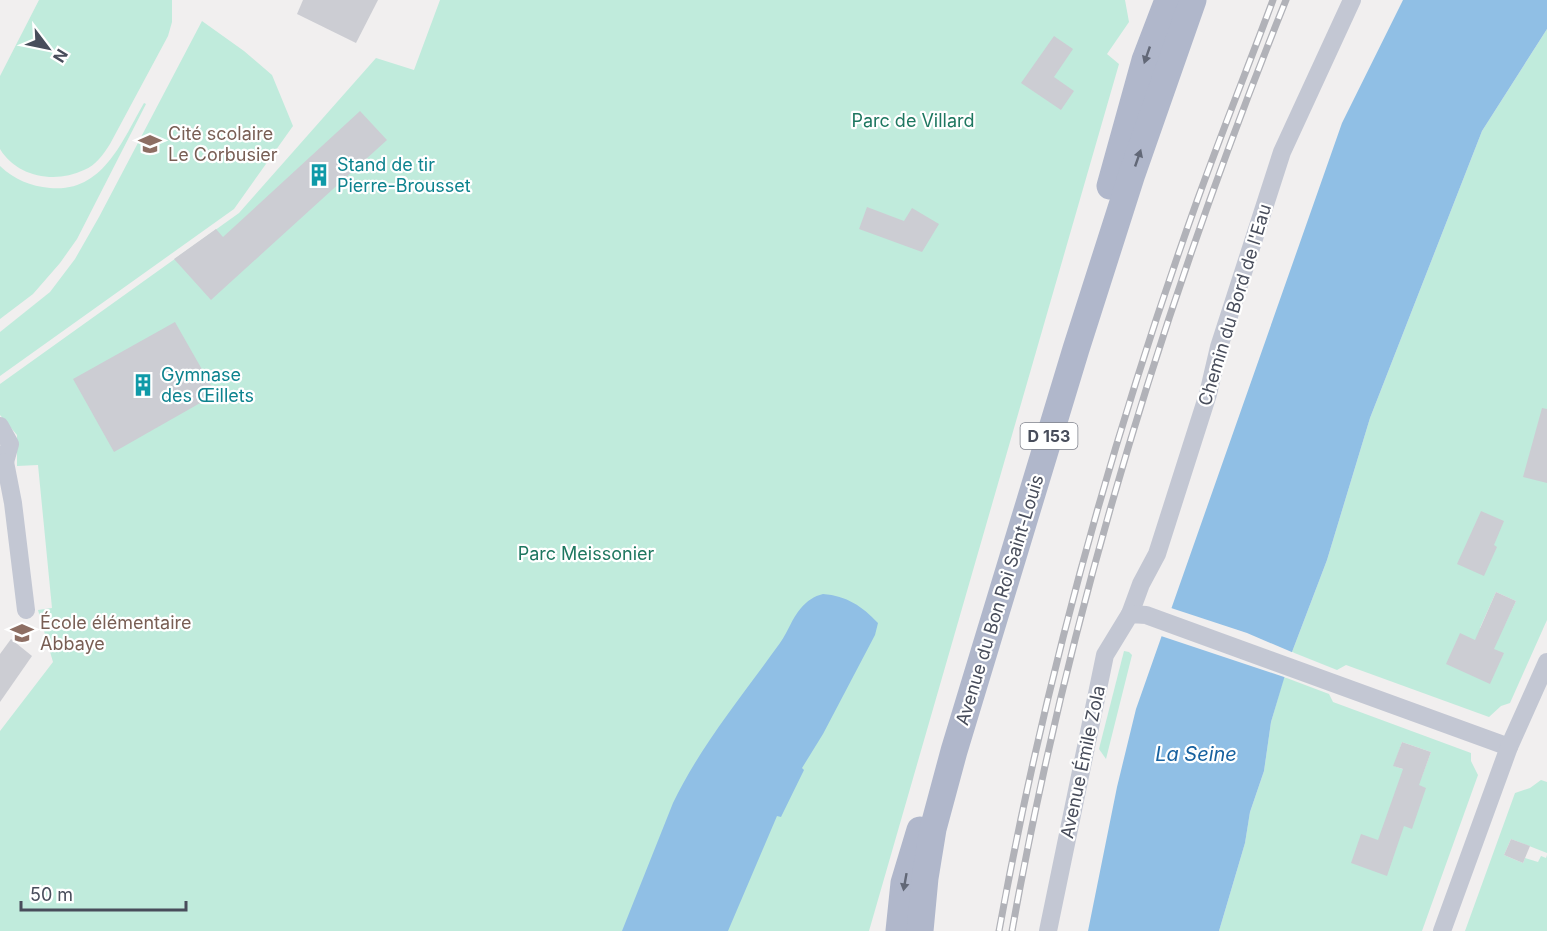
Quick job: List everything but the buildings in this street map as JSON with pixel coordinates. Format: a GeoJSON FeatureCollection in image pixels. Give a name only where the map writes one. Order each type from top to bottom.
{"type":"FeatureCollection","features":[{"type":"Feature","properties":{"kind":"main road","name":"Avenue du Bon Roi Saint-Louis"},"geometry":{"type":"LineString","coordinates":[[899,931],[908,864],[1026,462],[1115,170],[1145,60],[1168,0]]}},
{"type":"Feature","properties":{"kind":"main road","name":"Avenue du Bon Roi Saint-Louis"},"geometry":{"type":"LineString","coordinates":[[920,931],[933,829],[961,730],[1076,349],[1132,174],[1193,0]]}},
{"type":"Feature","properties":{"kind":"street","name":"Chemin du Bord de l'Eau"},"geometry":{"type":"LineString","coordinates":[[1138,614],[1141,584],[1157,554],[1208,394],[1219,347],[1282,152],[1353,0]]}},
{"type":"Feature","properties":{"kind":"street"},"geometry":{"type":"LineString","coordinates":[[0,426],[10,444],[2,466],[13,502],[26,610]]}},
{"type":"Feature","properties":{"kind":"street"},"geometry":{"type":"LineString","coordinates":[[1138,614],[1509,747]]}},
{"type":"Feature","properties":{"kind":"street","name":"Avenue Émile Zola"},"geometry":{"type":"LineString","coordinates":[[1048,931],[1105,655],[1138,614]]}},
{"type":"Feature","properties":{"kind":"street"},"geometry":{"type":"LineString","coordinates":[[1442,931],[1509,747],[1547,662]]}},
{"type":"Feature","properties":{"kind":"green space"},"geometry":{"type":"Polygon","coordinates":[[[39,0],[172,0],[172,22],[168,36],[110,144],[92,165],[61,177],[26,172],[7,159],[0,149],[0,76],[39,0]]]}},
{"type":"Feature","properties":{"kind":"green space","name":"Parc Meissonier"},"geometry":{"type":"Polygon","coordinates":[[[440,0],[1125,0],[1129,22],[1107,54],[1119,64],[869,931],[0,931],[0,731],[53,662],[38,610],[52,608],[38,465],[17,466],[17,435],[0,415],[0,384],[239,213],[376,58],[414,70],[440,0]]]}},
{"type":"Feature","properties":{"kind":"green space"},"geometry":{"type":"Polygon","coordinates":[[[202,21],[244,51],[272,75],[293,126],[234,209],[0,376],[0,332],[50,292],[75,259],[202,21]]]}},
{"type":"Feature","properties":{"kind":"green space"},"geometry":{"type":"Polygon","coordinates":[[[1547,29],[1547,620],[1510,703],[1501,706],[1489,717],[1346,665],[1337,670],[1292,652],[1327,560],[1370,418],[1482,131],[1547,29]],[[1496,592],[1480,628],[1497,635],[1516,601],[1496,592]]]}},
{"type":"Feature","properties":{"kind":"green space"},"geometry":{"type":"Polygon","coordinates":[[[144,103],[146,104],[77,239],[33,294],[0,319],[0,166],[17,179],[43,187],[68,187],[84,182],[109,162],[144,103]]]}},
{"type":"Feature","properties":{"kind":"green space"},"geometry":{"type":"Polygon","coordinates":[[[1124,651],[1132,655],[1106,759],[1099,749],[1124,651]]]}},
{"type":"Feature","properties":{"kind":"green space"},"geometry":{"type":"Polygon","coordinates":[[[1284,677],[1329,694],[1333,702],[1471,753],[1471,761],[1478,775],[1422,931],[1219,931],[1245,843],[1250,812],[1264,771],[1271,722],[1284,677]],[[1402,742],[1394,766],[1422,776],[1431,752],[1402,742]]]}},
{"type":"Feature","properties":{"kind":"green space"},"geometry":{"type":"Polygon","coordinates":[[[1541,780],[1547,782],[1547,853],[1511,839],[1504,855],[1523,863],[1525,858],[1538,862],[1541,856],[1546,858],[1547,855],[1547,931],[1465,931],[1515,793],[1530,788],[1541,780]]]}},
{"type":"Feature","properties":{"kind":"water","name":"La Seine"},"geometry":{"type":"Polygon","coordinates":[[[1403,0],[1547,0],[1547,29],[1482,131],[1370,418],[1327,560],[1292,652],[1271,722],[1264,771],[1250,812],[1245,843],[1219,931],[1088,931],[1117,787],[1136,709],[1342,123],[1403,0]]]}},
{"type":"Feature","properties":{"kind":"water"},"geometry":{"type":"Polygon","coordinates":[[[823,594],[847,600],[866,612],[878,623],[875,635],[823,734],[802,768],[804,770],[781,817],[777,816],[728,931],[622,931],[673,803],[696,761],[780,643],[803,605],[823,594]]]}},
{"type":"Feature","properties":{"kind":"pier"},"geometry":{"type":"Polygon","coordinates":[[[1168,607],[1247,633],[1294,653],[1287,678],[1158,635],[1168,607]]]}},
{"type":"Feature","properties":{"kind":"railway"},"geometry":{"type":"LineString","coordinates":[[999,931],[1037,746],[1083,562],[1109,471],[1166,290],[1215,151],[1273,0]]}},
{"type":"Feature","properties":{"kind":"railway"},"geometry":{"type":"LineString","coordinates":[[1012,931],[1035,812],[1062,693],[1125,458],[1200,227],[1286,0]]}},
{"type":"Feature","properties":{"kind":"place","name":"Cité scolaire Le Corbusier"},"geometry":{"type":"Point","coordinates":[150,144]}},
{"type":"Feature","properties":{"kind":"place","name":"Stand de tir Pierre-Brousset"},"geometry":{"type":"Point","coordinates":[319,175]}},
{"type":"Feature","properties":{"kind":"place","name":"Gymnase des Œillets"},"geometry":{"type":"Point","coordinates":[143,385]}},
{"type":"Feature","properties":{"kind":"place","name":"École élémentaire Abbaye"},"geometry":{"type":"Point","coordinates":[22,633]}},
{"type":"Feature","properties":{"kind":"park label","name":"Parc de Villard"},"geometry":{"type":"Point","coordinates":[913,121]}}]}
